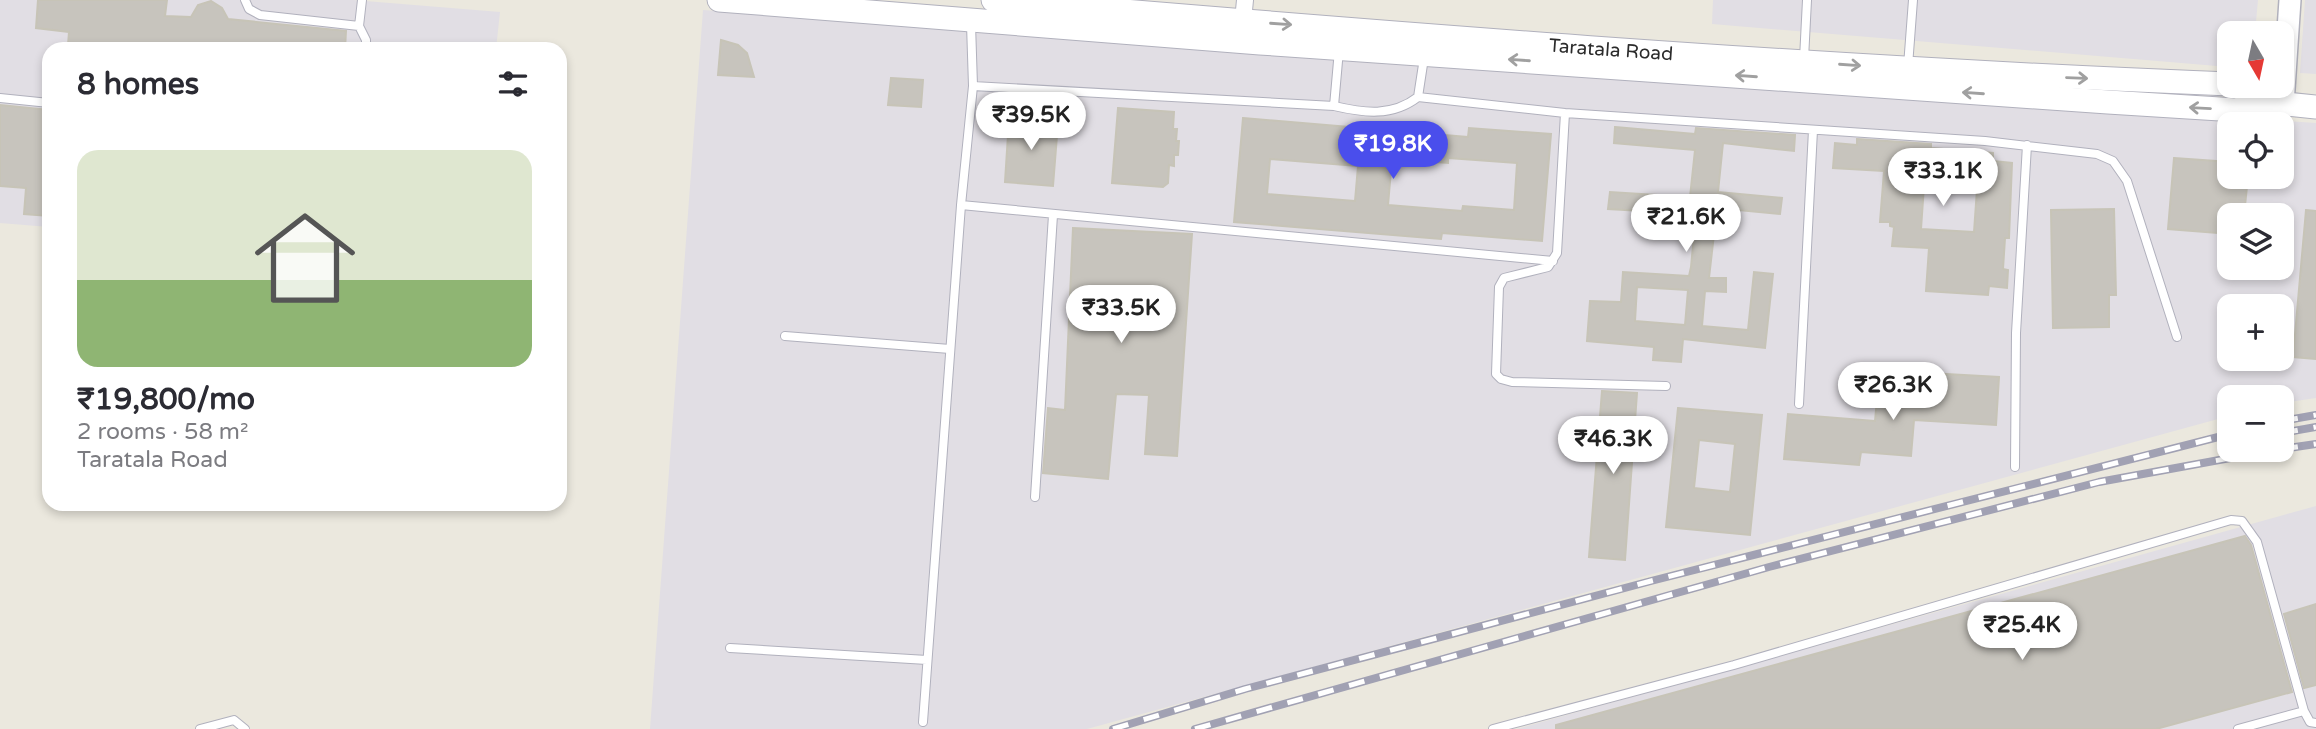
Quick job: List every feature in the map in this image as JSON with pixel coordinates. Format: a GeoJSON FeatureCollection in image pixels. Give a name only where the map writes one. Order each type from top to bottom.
{"type":"FeatureCollection","features":[{"type":"Feature","properties":{"kind":"main road"},"geometry":{"type":"LineString","coordinates":[[719,0],[971,21],[1426,44],[2196,108],[2236,110],[2275,103],[2316,107]]}},
{"type":"Feature","properties":{"kind":"main road"},"geometry":{"type":"LineString","coordinates":[[997,0],[1185,12],[1244,10],[1340,38]]}},
{"type":"Feature","properties":{"kind":"main road","name":"Taratala Road"},"geometry":{"type":"LineString","coordinates":[[1426,44],[2217,83]]}},
{"type":"Feature","properties":{"kind":"main road"},"geometry":{"type":"LineString","coordinates":[[2265,98],[2275,103]]}},
{"type":"Feature","properties":{"kind":"street"},"geometry":{"type":"LineString","coordinates":[[2275,103],[2290,0]]}},
{"type":"Feature","properties":{"kind":"lane"},"geometry":{"type":"LineString","coordinates":[[245,0],[249,9],[260,15],[359,26]]}},
{"type":"Feature","properties":{"kind":"lane"},"geometry":{"type":"LineString","coordinates":[[362,0],[359,26],[366,42]]}},
{"type":"Feature","properties":{"kind":"lane"},"geometry":{"type":"LineString","coordinates":[[1804,62],[1807,0]]}},
{"type":"Feature","properties":{"kind":"lane"},"geometry":{"type":"LineString","coordinates":[[1908,69],[1913,0]]}},
{"type":"Feature","properties":{"kind":"lane"},"geometry":{"type":"LineString","coordinates":[[923,722],[961,205],[973,86],[971,21]]}},
{"type":"Feature","properties":{"kind":"lane"},"geometry":{"type":"LineString","coordinates":[[1334,106],[1340,38]]}},
{"type":"Feature","properties":{"kind":"lane"},"geometry":{"type":"LineString","coordinates":[[1418,97],[1426,44]]}},
{"type":"Feature","properties":{"kind":"lane"},"geometry":{"type":"LineString","coordinates":[[973,86],[1334,106],[1377,113],[1408,104],[1418,97],[1565,113],[2027,145],[2097,154],[2113,160],[2120,168],[2177,337]]}},
{"type":"Feature","properties":{"kind":"lane"},"geometry":{"type":"LineString","coordinates":[[0,98],[42,102]]}},
{"type":"Feature","properties":{"kind":"lane"},"geometry":{"type":"LineString","coordinates":[[1565,113],[1558,243],[1553,261],[1538,271],[1520,272],[1504,278],[1499,287],[1496,374],[1512,382],[1666,386]]}},
{"type":"Feature","properties":{"kind":"lane"},"geometry":{"type":"LineString","coordinates":[[1799,404],[1813,130]]}},
{"type":"Feature","properties":{"kind":"lane"},"geometry":{"type":"LineString","coordinates":[[2015,467],[2016,332],[2027,145]]}},
{"type":"Feature","properties":{"kind":"lane"},"geometry":{"type":"LineString","coordinates":[[961,205],[1553,261]]}},
{"type":"Feature","properties":{"kind":"lane"},"geometry":{"type":"LineString","coordinates":[[1035,497],[1053,215]]}},
{"type":"Feature","properties":{"kind":"lane"},"geometry":{"type":"LineString","coordinates":[[785,336],[950,349]]}},
{"type":"Feature","properties":{"kind":"lane"},"geometry":{"type":"LineString","coordinates":[[1493,729],[1734,665],[2231,520],[2242,521],[2258,542],[2304,711],[2311,722],[2316,723]]}},
{"type":"Feature","properties":{"kind":"lane"},"geometry":{"type":"LineString","coordinates":[[730,648],[927,660]]}},
{"type":"Feature","properties":{"kind":"lane"},"geometry":{"type":"LineString","coordinates":[[2238,729],[2304,711]]}},
{"type":"Feature","properties":{"kind":"lane"},"geometry":{"type":"LineString","coordinates":[[200,729],[234,720],[244,729]]}},
{"type":"Feature","properties":{"kind":"shaded area"},"geometry":{"type":"Polygon","coordinates":[[[0,0],[353,0],[500,12],[497,42],[42,42],[42,226],[0,223],[0,0]]]}},
{"type":"Feature","properties":{"kind":"shaded area"},"geometry":{"type":"Polygon","coordinates":[[[1713,0],[2258,0],[2256,21],[2217,21],[2217,66],[1712,24],[1713,0]]]}},
{"type":"Feature","properties":{"kind":"shaded area"},"geometry":{"type":"Polygon","coordinates":[[[2305,0],[2316,0],[2316,74],[2300,73],[2305,0]]]}},
{"type":"Feature","properties":{"kind":"shaded area"},"geometry":{"type":"Polygon","coordinates":[[[703,10],[2217,116],[2217,189],[2294,189],[2294,121],[2316,123],[2316,398],[2294,401],[2294,385],[2217,385],[2217,419],[1087,729],[650,729],[703,10]]]}},
{"type":"Feature","properties":{"kind":"shaded area"},"geometry":{"type":"Polygon","coordinates":[[[2316,506],[2316,729],[1517,729],[2316,506]]]}},
{"type":"Feature","properties":{"kind":"building"},"geometry":{"type":"Polygon","coordinates":[[[38,0],[167,0],[165,16],[191,17],[198,5],[211,1],[222,8],[228,19],[346,31],[345,42],[68,42],[69,32],[36,28],[38,0]]]}},
{"type":"Feature","properties":{"kind":"building"},"geometry":{"type":"Polygon","coordinates":[[[721,40],[738,45],[747,53],[754,77],[718,75],[721,40]]]}},
{"type":"Feature","properties":{"kind":"building"},"geometry":{"type":"Polygon","coordinates":[[[891,78],[923,80],[921,107],[888,105],[891,78]]]}},
{"type":"Feature","properties":{"kind":"building"},"geometry":{"type":"Polygon","coordinates":[[[0,105],[42,109],[42,215],[24,214],[26,188],[0,186],[0,105]]]}},
{"type":"Feature","properties":{"kind":"building"},"geometry":{"type":"Polygon","coordinates":[[[1118,108],[1174,112],[1173,129],[1177,129],[1178,155],[1174,155],[1174,166],[1169,165],[1168,183],[1163,187],[1112,183],[1118,108]]]}},
{"type":"Feature","properties":{"kind":"building"},"geometry":{"type":"Polygon","coordinates":[[[1243,118],[1468,137],[1469,128],[1551,134],[1542,241],[1442,233],[1441,239],[1234,222],[1243,118]],[[1448,158],[1448,163],[1392,159],[1388,205],[1462,211],[1463,206],[1514,210],[1517,163],[1448,158]],[[1270,159],[1267,194],[1355,201],[1358,166],[1270,159]]]}},
{"type":"Feature","properties":{"kind":"building"},"geometry":{"type":"Polygon","coordinates":[[[1009,119],[1058,123],[1053,186],[1005,182],[1009,119]]]}},
{"type":"Feature","properties":{"kind":"building"},"geometry":{"type":"Polygon","coordinates":[[[1615,127],[1695,134],[1696,128],[1795,135],[1794,151],[1723,143],[1718,192],[1782,198],[1780,214],[1717,208],[1709,278],[1726,278],[1726,292],[1705,291],[1702,326],[1748,330],[1754,272],[1773,274],[1765,348],[1683,339],[1681,362],[1653,360],[1654,347],[1587,341],[1590,301],[1621,302],[1623,272],[1689,276],[1691,267],[1696,214],[1608,209],[1610,192],[1690,197],[1695,150],[1614,143],[1615,127]],[[1637,287],[1635,321],[1685,325],[1688,290],[1637,287]]]}},
{"type":"Feature","properties":{"kind":"building"},"geometry":{"type":"Polygon","coordinates":[[[1857,139],[1931,144],[1931,148],[1993,153],[1993,161],[2012,163],[2009,238],[2005,238],[2003,269],[2008,270],[2007,288],[1989,286],[1988,295],[1926,291],[1929,248],[1892,246],[1894,227],[1890,226],[1890,222],[1880,222],[1884,171],[1833,168],[1835,143],[1857,145],[1857,139]],[[1925,171],[1921,229],[1974,232],[1978,175],[1925,171]]]}},
{"type":"Feature","properties":{"kind":"building"},"geometry":{"type":"Polygon","coordinates":[[[2174,158],[2217,161],[2217,189],[2247,189],[2245,203],[2217,203],[2217,233],[2168,229],[2174,158]]]}},
{"type":"Feature","properties":{"kind":"building"},"geometry":{"type":"Polygon","coordinates":[[[2114,209],[2116,295],[2109,295],[2109,327],[2053,328],[2051,210],[2114,209]]]}},
{"type":"Feature","properties":{"kind":"building"},"geometry":{"type":"Polygon","coordinates":[[[2306,210],[2316,211],[2316,359],[2294,357],[2306,210]]]}},
{"type":"Feature","properties":{"kind":"building"},"geometry":{"type":"Polygon","coordinates":[[[1073,228],[1192,234],[1177,456],[1145,454],[1149,395],[1116,394],[1108,479],[1043,473],[1048,408],[1065,410],[1073,228]]]}},
{"type":"Feature","properties":{"kind":"building"},"geometry":{"type":"Polygon","coordinates":[[[1928,373],[1999,377],[1996,425],[1914,420],[1911,456],[1861,452],[1859,465],[1784,459],[1788,414],[1875,421],[1877,399],[1926,402],[1928,373]]]}},
{"type":"Feature","properties":{"kind":"building"},"geometry":{"type":"Polygon","coordinates":[[[1602,391],[1637,393],[1625,560],[1589,557],[1602,391]]]}},
{"type":"Feature","properties":{"kind":"building"},"geometry":{"type":"Polygon","coordinates":[[[1678,408],[1762,415],[1750,535],[1666,527],[1678,408]],[[1699,440],[1694,488],[1730,492],[1735,444],[1699,440]]]}},
{"type":"Feature","properties":{"kind":"building"},"geometry":{"type":"Polygon","coordinates":[[[2245,536],[2251,545],[2292,692],[2156,729],[1556,729],[1556,725],[2245,536]]]}},
{"type":"Feature","properties":{"kind":"building"},"geometry":{"type":"Polygon","coordinates":[[[2316,604],[2316,685],[2304,688],[2284,614],[2316,604]]]}},
{"type":"Feature","properties":{"kind":"railway"},"geometry":{"type":"LineString","coordinates":[[2294,419],[2316,415]]}},
{"type":"Feature","properties":{"kind":"railway"},"geometry":{"type":"LineString","coordinates":[[2294,431],[2316,427]]}},
{"type":"Feature","properties":{"kind":"railway"},"geometry":{"type":"LineString","coordinates":[[1113,729],[1245,689],[1651,581],[2217,437]]}},
{"type":"Feature","properties":{"kind":"railway"},"geometry":{"type":"LineString","coordinates":[[2294,447],[2316,444]]}},
{"type":"Feature","properties":{"kind":"railway"},"geometry":{"type":"LineString","coordinates":[[1195,729],[1769,567],[2099,482],[2217,460]]}}]}
